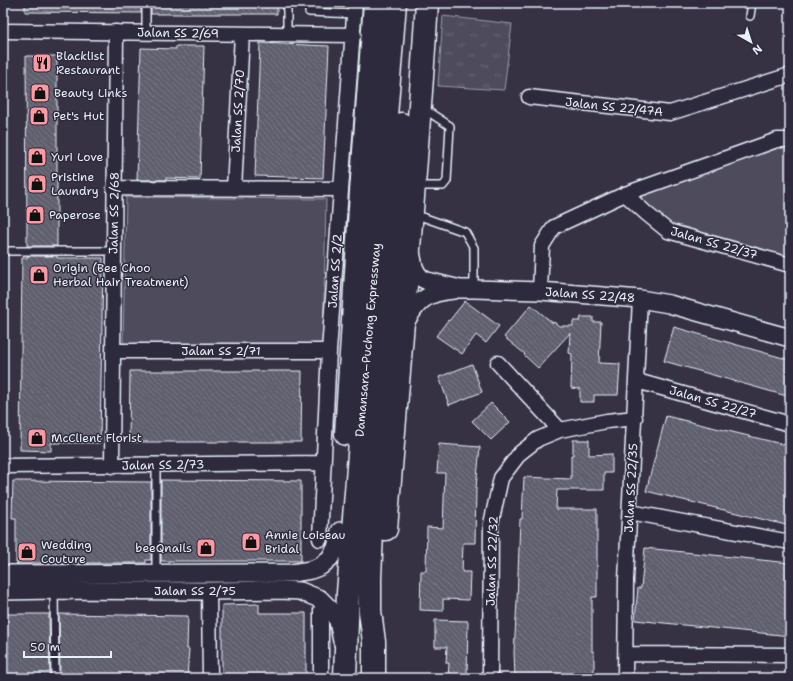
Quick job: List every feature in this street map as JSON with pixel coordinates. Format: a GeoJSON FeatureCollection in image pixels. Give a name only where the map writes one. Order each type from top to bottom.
{"type":"FeatureCollection","features":[{"type":"Feature","properties":{"kind":"highway"},"geometry":{"type":"LineString","coordinates":[[348,593],[340,531],[341,505],[375,3]]}},
{"type":"Feature","properties":{"kind":"highway","name":"Damansara–Puchong Expressway"},"geometry":{"type":"LineString","coordinates":[[374,678],[374,642],[370,605],[365,485],[395,3]]}},
{"type":"Feature","properties":{"kind":"highway","name":"Damansara–Puchong Expressway"},"geometry":{"type":"LineString","coordinates":[[345,678],[348,593],[365,485],[410,3]]}},
{"type":"Feature","properties":{"kind":"highway"},"geometry":{"type":"LineString","coordinates":[[374,642],[382,595],[402,328],[410,246],[427,3]]}},
{"type":"Feature","properties":{"kind":"street","name":"Jalan SS 2/2"},"geometry":{"type":"LineString","coordinates":[[320,539],[329,351],[355,9]]}},
{"type":"Feature","properties":{"kind":"street","name":"Jalan SS 2/69"},"geometry":{"type":"LineString","coordinates":[[3,31],[354,35]]}},
{"type":"Feature","properties":{"kind":"street","name":"Jalan SS 2/68"},"geometry":{"type":"LineString","coordinates":[[112,466],[116,32]]}},
{"type":"Feature","properties":{"kind":"street","name":"Jalan SS 2/70"},"geometry":{"type":"LineString","coordinates":[[234,189],[242,34]]}},
{"type":"Feature","properties":{"kind":"street","name":"Jalan SS 22/47A"},"geometry":{"type":"LineString","coordinates":[[529,97],[670,113],[790,75]]}},
{"type":"Feature","properties":{"kind":"street"},"geometry":{"type":"LineString","coordinates":[[540,292],[542,246],[554,227],[625,194],[778,140],[790,140]]}},
{"type":"Feature","properties":{"kind":"street"},"geometry":{"type":"LineString","coordinates":[[114,188],[341,189]]}},
{"type":"Feature","properties":{"kind":"street","name":"Jalan SS 22/37"},"geometry":{"type":"LineString","coordinates":[[625,194],[668,231],[790,265]]}},
{"type":"Feature","properties":{"kind":"street","name":"Jalan SS 22/48"},"geometry":{"type":"LineString","coordinates":[[410,246],[414,267],[421,278],[427,281],[467,289],[640,298],[669,304],[790,338]]}},
{"type":"Feature","properties":{"kind":"street"},"geometry":{"type":"LineString","coordinates":[[402,328],[415,306],[425,297],[435,292],[467,289]]}},
{"type":"Feature","properties":{"kind":"street","name":"Jalan SS 22/35"},"geometry":{"type":"LineString","coordinates":[[626,678],[626,580],[640,298]]}},
{"type":"Feature","properties":{"kind":"street","name":"Jalan SS 2/71"},"geometry":{"type":"LineString","coordinates":[[113,351],[329,351]]}},
{"type":"Feature","properties":{"kind":"street"},"geometry":{"type":"LineString","coordinates":[[498,362],[560,430]]}},
{"type":"Feature","properties":{"kind":"street","name":"Jalan SS 22/27"},"geometry":{"type":"LineString","coordinates":[[637,381],[790,424]]}},
{"type":"Feature","properties":{"kind":"street","name":"Jalan SS 22/32"},"geometry":{"type":"LineString","coordinates":[[490,678],[491,524],[501,478],[520,454],[538,439],[560,430],[607,421],[634,418]]}},
{"type":"Feature","properties":{"kind":"street","name":"Jalan SS 2/73"},"geometry":{"type":"LineString","coordinates":[[3,466],[324,464]]}},
{"type":"Feature","properties":{"kind":"street"},"geometry":{"type":"LineString","coordinates":[[630,512],[790,542]]}},
{"type":"Feature","properties":{"kind":"street","name":"Jalan SS 2/75"},"geometry":{"type":"LineString","coordinates":[[3,574],[292,573],[311,570],[321,566],[330,558],[336,548],[340,531]]}},
{"type":"Feature","properties":{"kind":"street","name":"Jalan SS 2/75"},"geometry":{"type":"LineString","coordinates":[[3,591],[300,591],[320,599],[331,610],[338,621],[345,657]]}},
{"type":"Feature","properties":{"kind":"street"},"geometry":{"type":"LineString","coordinates":[[209,591],[210,678]]}},
{"type":"Feature","properties":{"kind":"street"},"geometry":{"type":"LineString","coordinates":[[321,610],[321,678]]}},
{"type":"Feature","properties":{"kind":"street"},"geometry":{"type":"LineString","coordinates":[[626,654],[790,655]]}},
{"type":"Feature","properties":{"kind":"lane"},"geometry":{"type":"LineString","coordinates":[[146,3],[146,33]]}},
{"type":"Feature","properties":{"kind":"lane"},"geometry":{"type":"LineString","coordinates":[[286,34],[287,3]]}},
{"type":"Feature","properties":{"kind":"lane"},"geometry":{"type":"LineString","coordinates":[[310,3],[309,12],[355,9]]}},
{"type":"Feature","properties":{"kind":"lane"},"geometry":{"type":"LineString","coordinates":[[750,16],[752,3]]}},
{"type":"Feature","properties":{"kind":"lane"},"geometry":{"type":"LineString","coordinates":[[414,186],[443,186],[448,181],[450,126],[420,107]]}},
{"type":"Feature","properties":{"kind":"lane"},"geometry":{"type":"LineString","coordinates":[[412,213],[465,232],[474,248],[467,289]]}},
{"type":"Feature","properties":{"kind":"lane"},"geometry":{"type":"LineString","coordinates":[[3,251],[114,252]]}},
{"type":"Feature","properties":{"kind":"lane"},"geometry":{"type":"LineString","coordinates":[[156,465],[156,574]]}},
{"type":"Feature","properties":{"kind":"lane"},"geometry":{"type":"LineString","coordinates":[[54,590],[54,678]]}},
{"type":"Feature","properties":{"kind":"green space"},"geometry":{"type":"Polygon","coordinates":[[[443,16],[512,24],[504,90],[438,86],[443,16]]]}},
{"type":"Feature","properties":{"kind":"green space"},"geometry":{"type":"Polygon","coordinates":[[[790,142],[790,263],[669,231],[628,194],[790,142]]]}},
{"type":"Feature","properties":{"kind":"green space"},"geometry":{"type":"Polygon","coordinates":[[[126,197],[326,199],[323,348],[123,346],[126,197]]]}},
{"type":"Feature","properties":{"kind":"building"},"geometry":{"type":"Polygon","coordinates":[[[25,3],[141,3],[141,13],[25,12],[25,3]]]}},
{"type":"Feature","properties":{"kind":"building"},"geometry":{"type":"Polygon","coordinates":[[[151,3],[277,3],[277,14],[151,14],[151,3]]]}},
{"type":"Feature","properties":{"kind":"building"},"geometry":{"type":"Polygon","coordinates":[[[260,43],[329,46],[323,178],[255,176],[260,43]]]}},
{"type":"Feature","properties":{"kind":"building"},"geometry":{"type":"Polygon","coordinates":[[[176,46],[204,46],[200,179],[166,178],[166,180],[137,180],[141,48],[176,49],[176,46]]]}},
{"type":"Feature","properties":{"kind":"building"},"geometry":{"type":"Polygon","coordinates":[[[26,56],[57,56],[57,246],[27,246],[26,56]]]}},
{"type":"Feature","properties":{"kind":"building"},"geometry":{"type":"Polygon","coordinates":[[[27,256],[57,256],[57,258],[103,258],[100,443],[51,443],[51,451],[20,450],[22,258],[27,258],[27,256]]]}},
{"type":"Feature","properties":{"kind":"building"},"geometry":{"type":"Polygon","coordinates":[[[465,301],[499,326],[486,343],[476,335],[462,354],[436,336],[465,301]]]}},
{"type":"Feature","properties":{"kind":"building"},"geometry":{"type":"Polygon","coordinates":[[[531,305],[559,326],[573,326],[573,321],[580,321],[581,317],[593,317],[593,322],[601,322],[599,363],[620,364],[618,395],[594,395],[594,402],[580,402],[580,389],[571,388],[572,354],[569,353],[570,333],[538,368],[524,355],[525,354],[504,337],[531,305]]]}},
{"type":"Feature","properties":{"kind":"building"},"geometry":{"type":"Polygon","coordinates":[[[674,327],[790,360],[790,397],[664,361],[674,327]]]}},
{"type":"Feature","properties":{"kind":"building"},"geometry":{"type":"Polygon","coordinates":[[[472,364],[482,392],[449,405],[439,377],[472,364]]]}},
{"type":"Feature","properties":{"kind":"building"},"geometry":{"type":"Polygon","coordinates":[[[130,371],[302,371],[301,442],[129,442],[130,371]]]}},
{"type":"Feature","properties":{"kind":"building"},"geometry":{"type":"Polygon","coordinates":[[[491,403],[510,422],[491,440],[472,421],[491,403]]]}},
{"type":"Feature","properties":{"kind":"building"},"geometry":{"type":"Polygon","coordinates":[[[666,416],[790,446],[790,526],[646,491],[666,416]]]}},
{"type":"Feature","properties":{"kind":"building"},"geometry":{"type":"Polygon","coordinates":[[[573,440],[589,440],[589,455],[612,454],[612,473],[604,473],[604,490],[557,490],[556,509],[597,509],[597,597],[592,597],[592,652],[594,651],[594,678],[515,678],[514,652],[520,519],[522,519],[524,477],[571,479],[571,455],[573,455],[573,440]]]}},
{"type":"Feature","properties":{"kind":"building"},"geometry":{"type":"Polygon","coordinates":[[[439,444],[480,447],[476,488],[475,543],[463,543],[462,572],[470,572],[469,600],[443,599],[443,611],[420,610],[421,571],[426,571],[427,527],[443,528],[445,473],[437,473],[439,444]]]}},
{"type":"Feature","properties":{"kind":"building"},"geometry":{"type":"Polygon","coordinates":[[[161,480],[301,481],[301,561],[161,561],[161,480]]]}},
{"type":"Feature","properties":{"kind":"building"},"geometry":{"type":"Polygon","coordinates":[[[13,481],[151,482],[151,560],[146,560],[146,563],[16,563],[16,518],[12,518],[13,481]]]}},
{"type":"Feature","properties":{"kind":"building"},"geometry":{"type":"Polygon","coordinates":[[[645,548],[790,563],[790,636],[635,620],[638,588],[641,588],[645,548]]]}},
{"type":"Feature","properties":{"kind":"building"},"geometry":{"type":"Polygon","coordinates":[[[259,604],[259,613],[306,613],[306,678],[222,678],[222,605],[259,604]]]}},
{"type":"Feature","properties":{"kind":"building"},"geometry":{"type":"Polygon","coordinates":[[[3,614],[49,614],[50,678],[3,678],[3,614]]]}},
{"type":"Feature","properties":{"kind":"building"},"geometry":{"type":"Polygon","coordinates":[[[59,614],[188,616],[187,649],[189,649],[187,678],[60,678],[59,614]]]}},
{"type":"Feature","properties":{"kind":"building"},"geometry":{"type":"Polygon","coordinates":[[[435,620],[468,621],[467,678],[448,678],[449,663],[446,663],[447,647],[435,647],[435,620]]]}},
{"type":"Feature","properties":{"kind":"place","name":"Blacklist Restaurant"},"geometry":{"type":"Point","coordinates":[42,63]}},
{"type":"Feature","properties":{"kind":"place","name":"Beauty Links"},"geometry":{"type":"Point","coordinates":[40,93]}},
{"type":"Feature","properties":{"kind":"place","name":"Pet's Hut"},"geometry":{"type":"Point","coordinates":[39,116]}},
{"type":"Feature","properties":{"kind":"place","name":"Yuri Love"},"geometry":{"type":"Point","coordinates":[37,157]}},
{"type":"Feature","properties":{"kind":"place","name":"Pristine Laundry"},"geometry":{"type":"Point","coordinates":[37,184]}},
{"type":"Feature","properties":{"kind":"place","name":"Paperose"},"geometry":{"type":"Point","coordinates":[35,215]}},
{"type":"Feature","properties":{"kind":"place","name":"Origin (Bee Choo Herbal Hair Treatment)"},"geometry":{"type":"Point","coordinates":[39,275]}},
{"type":"Feature","properties":{"kind":"place","name":"McClient Florist"},"geometry":{"type":"Point","coordinates":[37,438]}},
{"type":"Feature","properties":{"kind":"place","name":"Annie Loiseau Bridal"},"geometry":{"type":"Point","coordinates":[251,542]}},
{"type":"Feature","properties":{"kind":"place","name":"beeQnails"},"geometry":{"type":"Point","coordinates":[206,548]}},
{"type":"Feature","properties":{"kind":"place","name":"Wedding Couture"},"geometry":{"type":"Point","coordinates":[27,552]}}]}
